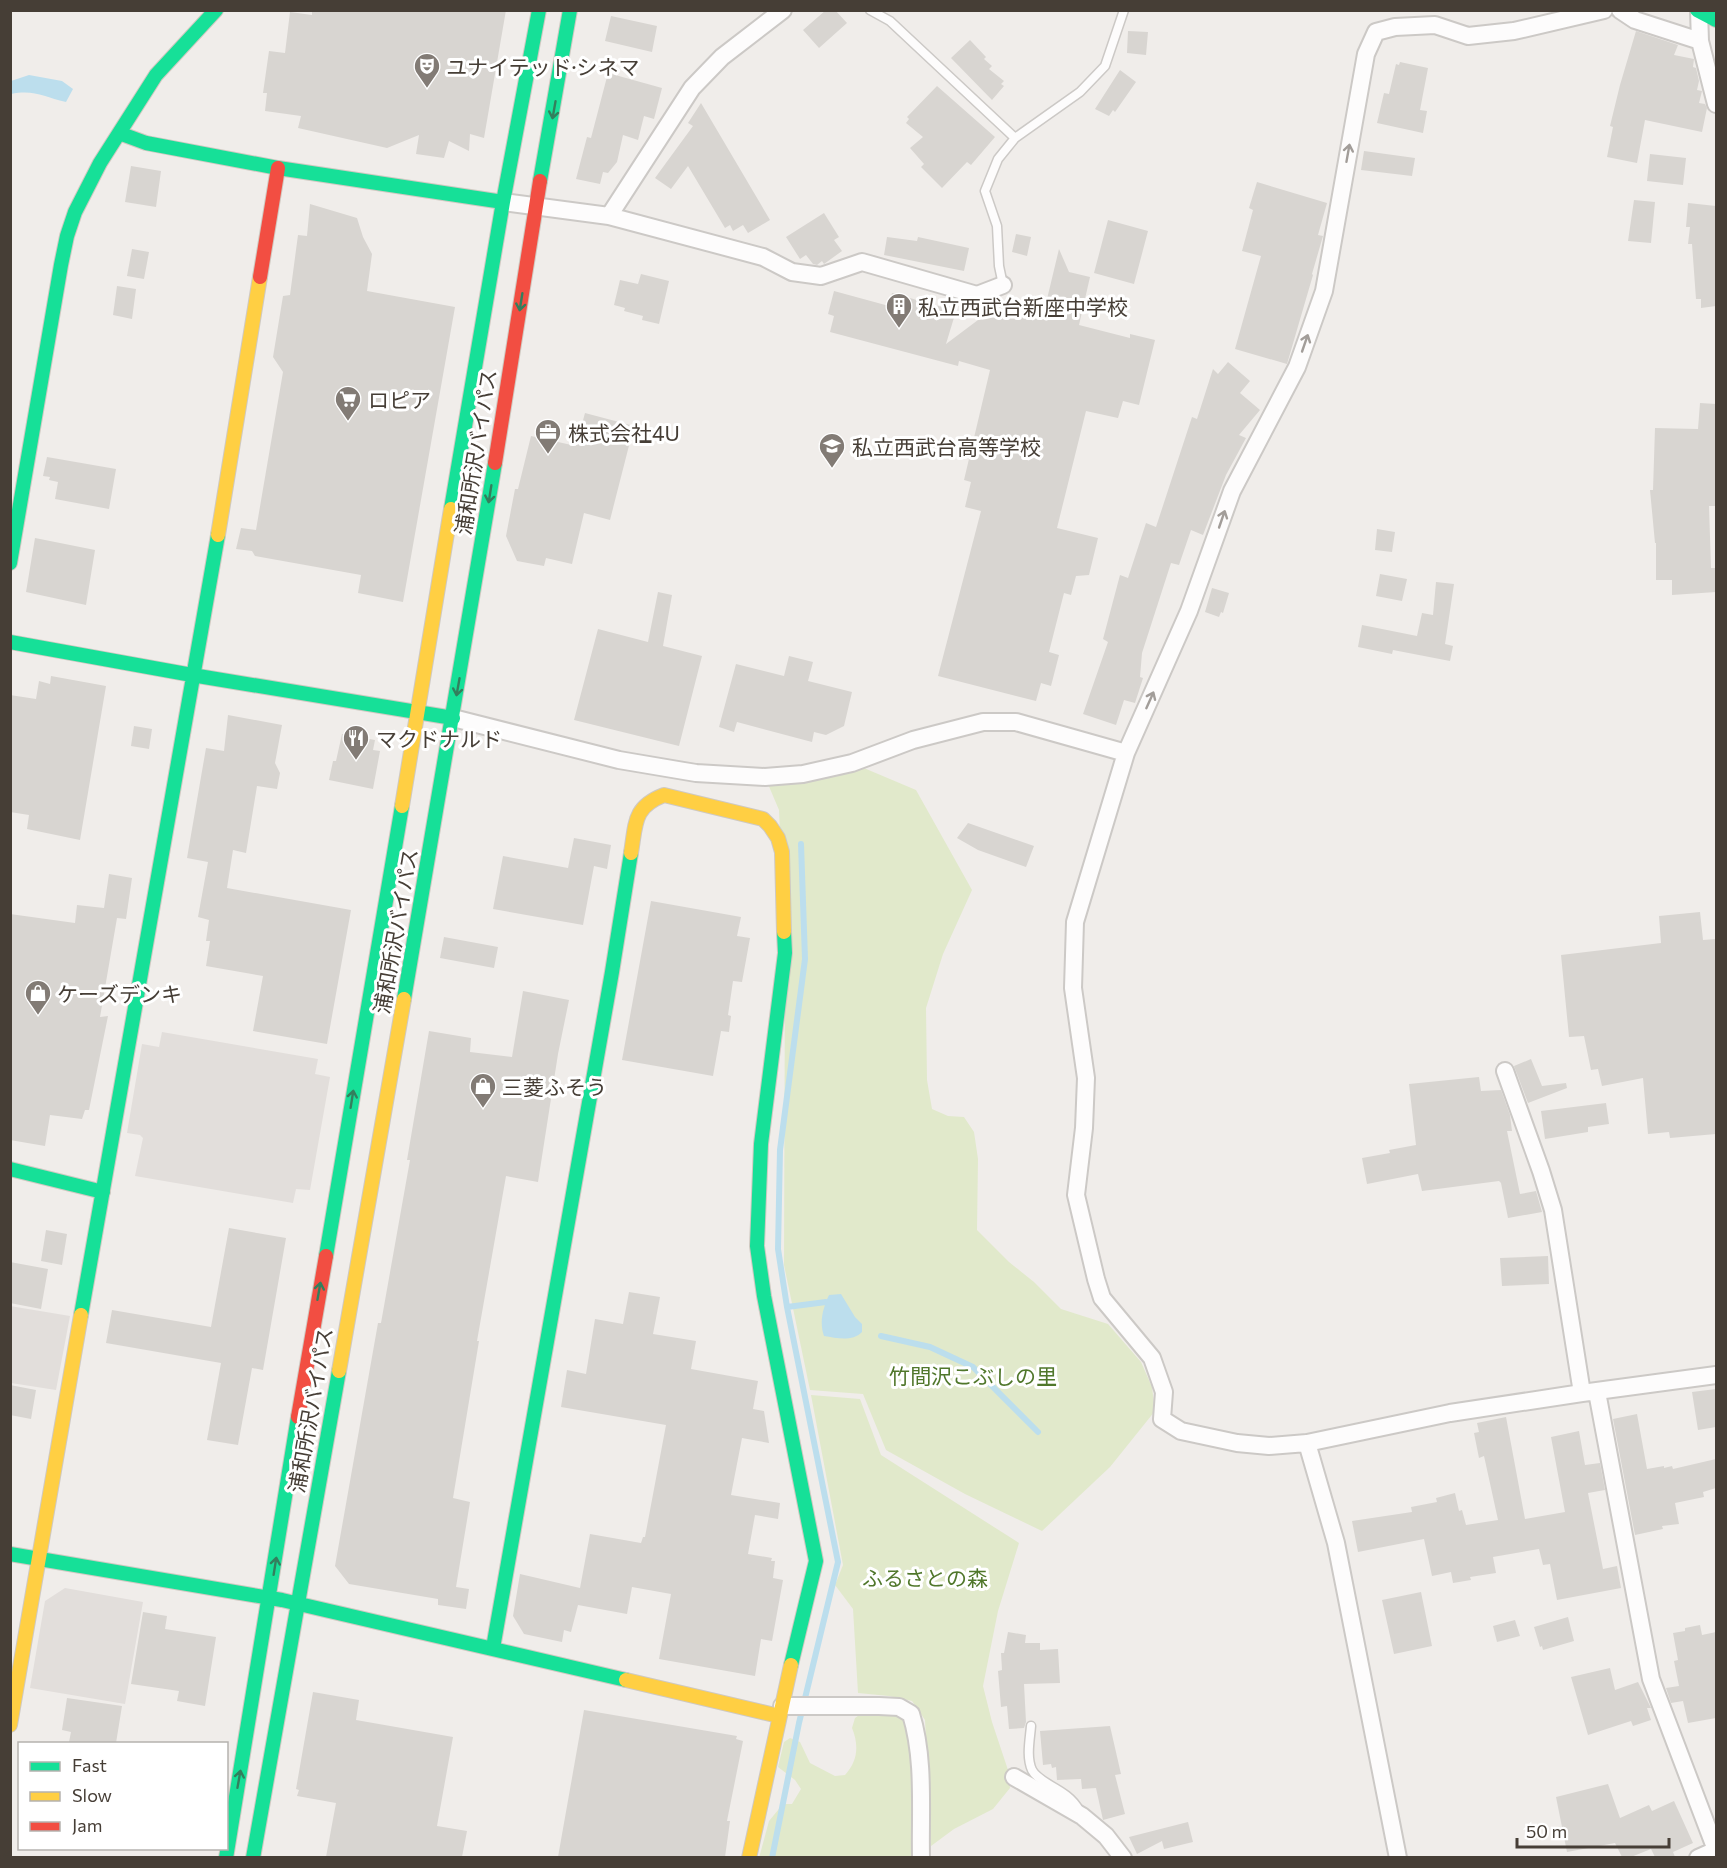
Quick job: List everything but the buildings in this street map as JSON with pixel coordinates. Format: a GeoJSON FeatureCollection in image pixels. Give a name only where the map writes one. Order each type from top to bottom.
{"type":"FeatureCollection","features":[{"type":"Feature","properties":{"kind":"main road"},"geometry":{"type":"LineString","coordinates":[[10,563],[67,236],[75,212],[100,163],[156,75],[216,10]]}},
{"type":"Feature","properties":{"kind":"main road","name":"浦和所沢バイパス"},"geometry":{"type":"LineString","coordinates":[[228,1845],[270,1598],[303,1380],[332,1221],[416,712],[503,202],[539,10]]}},
{"type":"Feature","properties":{"kind":"main road","name":"浦和所沢バイパス"},"geometry":{"type":"LineString","coordinates":[[253,1857],[453,718],[570,10]]}},
{"type":"Feature","properties":{"kind":"main road"},"geometry":{"type":"LineString","coordinates":[[1698,11],[1716,20]]}},
{"type":"Feature","properties":{"kind":"main road"},"geometry":{"type":"LineString","coordinates":[[119,133],[146,143],[278,168],[503,202]]}},
{"type":"Feature","properties":{"kind":"main road"},"geometry":{"type":"LineString","coordinates":[[10,1725],[278,168]]}},
{"type":"Feature","properties":{"kind":"main road"},"geometry":{"type":"LineString","coordinates":[[10,642],[453,718]]}},
{"type":"Feature","properties":{"kind":"main road"},"geometry":{"type":"LineString","coordinates":[[493,1648],[612,972],[637,816],[649,801],[664,795],[763,819],[776,833],[782,852],[785,953],[761,1144],[758,1246],[764,1296],[816,1561],[749,1857]]}},
{"type":"Feature","properties":{"kind":"main road"},"geometry":{"type":"LineString","coordinates":[[10,1169],[103,1192]]}},
{"type":"Feature","properties":{"kind":"main road"},"geometry":{"type":"LineString","coordinates":[[10,1554],[270,1598],[493,1648],[784,1709]]}},
{"type":"Feature","properties":{"kind":"street"},"geometry":{"type":"LineString","coordinates":[[609,216],[692,88],[722,57],[783,10]]}},
{"type":"Feature","properties":{"kind":"street"},"geometry":{"type":"LineString","coordinates":[[1604,10],[1514,31],[1468,36],[1435,25],[1395,27],[1376,32],[1366,54],[1324,291],[1297,367],[1232,491],[1189,611],[1126,753],[1075,922],[1073,988],[1086,1078],[1084,1128],[1076,1195],[1102,1298],[1152,1358],[1164,1392],[1162,1419],[1180,1431],[1237,1443],[1269,1446],[1307,1443],[1450,1413],[1716,1375]]}},
{"type":"Feature","properties":{"kind":"street"},"geometry":{"type":"LineString","coordinates":[[1620,10],[1635,20],[1700,41]]}},
{"type":"Feature","properties":{"kind":"street"},"geometry":{"type":"LineString","coordinates":[[1698,11],[1700,41],[1716,104]]}},
{"type":"Feature","properties":{"kind":"street"},"geometry":{"type":"LineString","coordinates":[[503,202],[609,216],[763,258],[792,272],[821,276],[862,262],[977,295],[1003,285]]}},
{"type":"Feature","properties":{"kind":"street"},"geometry":{"type":"LineString","coordinates":[[453,718],[619,760],[696,773],[765,777],[803,774],[852,763],[914,740],[982,722],[1016,722],[1126,753]]}},
{"type":"Feature","properties":{"kind":"street"},"geometry":{"type":"LineString","coordinates":[[1505,1071],[1553,1210],[1589,1392],[1651,1679],[1716,1850],[1698,1857]]}},
{"type":"Feature","properties":{"kind":"street"},"geometry":{"type":"LineString","coordinates":[[1307,1443],[1336,1543],[1398,1857]]}},
{"type":"Feature","properties":{"kind":"street"},"geometry":{"type":"LineString","coordinates":[[784,1709],[810,1706],[899,1707],[911,1714],[915,1728],[919,1767],[921,1857]]}},
{"type":"Feature","properties":{"kind":"street"},"geometry":{"type":"LineString","coordinates":[[1014,1777],[1082,1816],[1106,1836],[1123,1857]]}},
{"type":"Feature","properties":{"kind":"lane"},"geometry":{"type":"LineString","coordinates":[[870,10],[890,21],[1015,138]]}},
{"type":"Feature","properties":{"kind":"lane"},"geometry":{"type":"LineString","coordinates":[[1003,285],[999,266],[997,226],[986,190],[998,159],[1015,138],[1080,92],[1105,66],[1124,10]]}},
{"type":"Feature","properties":{"kind":"lane"},"geometry":{"type":"LineString","coordinates":[[1031,1726],[1029,1757],[1032,1770],[1041,1780],[1059,1789],[1073,1800],[1082,1816]]}},
{"type":"Feature","properties":{"kind":"green space","name":"竹間沢こぶしの里"},"geometry":{"type":"Polygon","coordinates":[[[852,763],[916,790],[972,890],[943,954],[926,1008],[927,1080],[932,1109],[948,1116],[964,1117],[974,1132],[978,1159],[977,1230],[1061,1309],[1108,1324],[1141,1362],[1152,1387],[1155,1411],[1110,1467],[1042,1531],[965,1494],[886,1450],[863,1394],[810,1390],[784,1265],[785,953],[779,810],[765,777],[852,763]]]}},
{"type":"Feature","properties":{"kind":"green space","name":"ふるさとの森"},"geometry":{"type":"Polygon","coordinates":[[[811,1395],[860,1399],[881,1455],[1019,1543],[998,1611],[983,1686],[1008,1770],[1010,1788],[993,1809],[954,1829],[931,1846],[925,1720],[912,1701],[858,1693],[853,1609],[835,1585],[843,1565],[811,1395]]]}},
{"type":"Feature","properties":{"kind":"green space"},"geometry":{"type":"Polygon","coordinates":[[[865,1711],[898,1714],[908,1727],[913,1780],[912,1857],[759,1858],[769,1821],[783,1804],[792,1804],[801,1789],[795,1780],[778,1767],[784,1742],[790,1738],[800,1742],[810,1763],[835,1776],[845,1775],[853,1764],[856,1753],[856,1741],[852,1728],[855,1718],[865,1711]]]}},
{"type":"Feature","properties":{"kind":"shaded area"},"geometry":{"type":"Polygon","coordinates":[[[162,1032],[318,1059],[315,1074],[330,1077],[310,1190],[296,1189],[293,1203],[135,1176],[143,1138],[140,1135],[127,1133],[142,1044],[159,1047],[162,1032]]]}},
{"type":"Feature","properties":{"kind":"shaded area"},"geometry":{"type":"Polygon","coordinates":[[[10,1306],[70,1316],[56,1390],[11,1383],[10,1306]]]}},
{"type":"Feature","properties":{"kind":"shaded area"},"geometry":{"type":"Polygon","coordinates":[[[65,1588],[143,1602],[125,1704],[30,1688],[45,1601],[65,1588]]]}},
{"type":"Feature","properties":{"kind":"water"},"geometry":{"type":"Polygon","coordinates":[[[29,75],[62,81],[73,89],[66,102],[33,93],[11,94],[11,81],[29,75]]]}},
{"type":"Feature","properties":{"kind":"water"},"geometry":{"type":"Polygon","coordinates":[[[841,1294],[862,1324],[862,1332],[849,1338],[824,1336],[823,1310],[829,1295],[841,1294]]]}},
{"type":"Feature","properties":{"kind":"waterway"},"geometry":{"type":"LineString","coordinates":[[772,1858],[799,1723],[838,1562],[787,1307],[778,1249],[780,1150],[805,959],[801,844]]}},
{"type":"Feature","properties":{"kind":"waterway"},"geometry":{"type":"LineString","coordinates":[[787,1307],[826,1302]]}},
{"type":"Feature","properties":{"kind":"waterway"},"geometry":{"type":"LineString","coordinates":[[881,1336],[930,1347],[973,1367],[1038,1432]]}},
{"type":"Feature","properties":{"kind":"traffic: fast"},"geometry":{"type":"LineString","coordinates":[[10,563],[61,265],[75,212],[100,163],[156,75],[216,10]]}},
{"type":"Feature","properties":{"kind":"traffic: fast"},"geometry":{"type":"LineString","coordinates":[[451,509],[503,202],[539,10]]}},
{"type":"Feature","properties":{"kind":"traffic: fast"},"geometry":{"type":"LineString","coordinates":[[540,181],[570,10]]}},
{"type":"Feature","properties":{"kind":"traffic: fast"},"geometry":{"type":"LineString","coordinates":[[1697,10],[1716,20]]}},
{"type":"Feature","properties":{"kind":"traffic: fast"},"geometry":{"type":"LineString","coordinates":[[119,133],[146,143],[278,168],[503,202]]}},
{"type":"Feature","properties":{"kind":"traffic: fast"},"geometry":{"type":"LineString","coordinates":[[404,999],[495,463]]}},
{"type":"Feature","properties":{"kind":"traffic: fast"},"geometry":{"type":"LineString","coordinates":[[81,1315],[218,535]]}},
{"type":"Feature","properties":{"kind":"traffic: fast"},"geometry":{"type":"LineString","coordinates":[[10,642],[453,718]]}},
{"type":"Feature","properties":{"kind":"traffic: fast"},"geometry":{"type":"LineString","coordinates":[[326,1256],[402,806]]}},
{"type":"Feature","properties":{"kind":"traffic: fast"},"geometry":{"type":"LineString","coordinates":[[493,1648],[631,853]]}},
{"type":"Feature","properties":{"kind":"traffic: fast"},"geometry":{"type":"LineString","coordinates":[[784,932],[785,953],[761,1144],[757,1246],[764,1296],[816,1561],[791,1665]]}},
{"type":"Feature","properties":{"kind":"traffic: fast"},"geometry":{"type":"LineString","coordinates":[[10,1169],[103,1192]]}},
{"type":"Feature","properties":{"kind":"traffic: fast"},"geometry":{"type":"LineString","coordinates":[[253,1858],[339,1371]]}},
{"type":"Feature","properties":{"kind":"traffic: fast"},"geometry":{"type":"LineString","coordinates":[[228,1846],[298,1417]]}},
{"type":"Feature","properties":{"kind":"traffic: fast"},"geometry":{"type":"LineString","coordinates":[[10,1554],[282,1600],[626,1680]]}},
{"type":"Feature","properties":{"kind":"traffic: fast"},"geometry":{"type":"LineString","coordinates":[[226,1858],[227,1850]]}},
{"type":"Feature","properties":{"kind":"traffic: slow"},"geometry":{"type":"LineString","coordinates":[[218,535],[260,277]]}},
{"type":"Feature","properties":{"kind":"traffic: slow"},"geometry":{"type":"LineString","coordinates":[[402,806],[451,509]]}},
{"type":"Feature","properties":{"kind":"traffic: slow"},"geometry":{"type":"LineString","coordinates":[[631,853],[635,825],[641,811],[646,805],[664,795],[763,819],[778,838],[782,852],[784,932]]}},
{"type":"Feature","properties":{"kind":"traffic: slow"},"geometry":{"type":"LineString","coordinates":[[339,1371],[404,999]]}},
{"type":"Feature","properties":{"kind":"traffic: slow"},"geometry":{"type":"LineString","coordinates":[[10,1725],[81,1315]]}},
{"type":"Feature","properties":{"kind":"traffic: slow"},"geometry":{"type":"LineString","coordinates":[[749,1858],[791,1665]]}},
{"type":"Feature","properties":{"kind":"traffic: slow"},"geometry":{"type":"LineString","coordinates":[[626,1680],[779,1716]]}},
{"type":"Feature","properties":{"kind":"traffic: jam"},"geometry":{"type":"LineString","coordinates":[[260,277],[278,168]]}},
{"type":"Feature","properties":{"kind":"traffic: jam"},"geometry":{"type":"LineString","coordinates":[[495,463],[540,181]]}},
{"type":"Feature","properties":{"kind":"traffic: jam"},"geometry":{"type":"LineString","coordinates":[[298,1417],[326,1256]]}},
{"type":"Feature","properties":{"kind":"place","name":"ユナイテッド·シネマ"},"geometry":{"type":"Point","coordinates":[427,89]}},
{"type":"Feature","properties":{"kind":"place","name":"私立西武台新座中学校"},"geometry":{"type":"Point","coordinates":[899,329]}},
{"type":"Feature","properties":{"kind":"place","name":"ロピア"},"geometry":{"type":"Point","coordinates":[348,422]}},
{"type":"Feature","properties":{"kind":"place","name":"株式会社4U"},"geometry":{"type":"Point","coordinates":[548,455]}},
{"type":"Feature","properties":{"kind":"place","name":"私立西武台高等学校"},"geometry":{"type":"Point","coordinates":[832,469]}},
{"type":"Feature","properties":{"kind":"place","name":"マクドナルド"},"geometry":{"type":"Point","coordinates":[356,761]}},
{"type":"Feature","properties":{"kind":"place","name":"ケーズデンキ"},"geometry":{"type":"Point","coordinates":[38,1016]}},
{"type":"Feature","properties":{"kind":"place","name":"三菱ふそう"},"geometry":{"type":"Point","coordinates":[483,1109]}}]}
